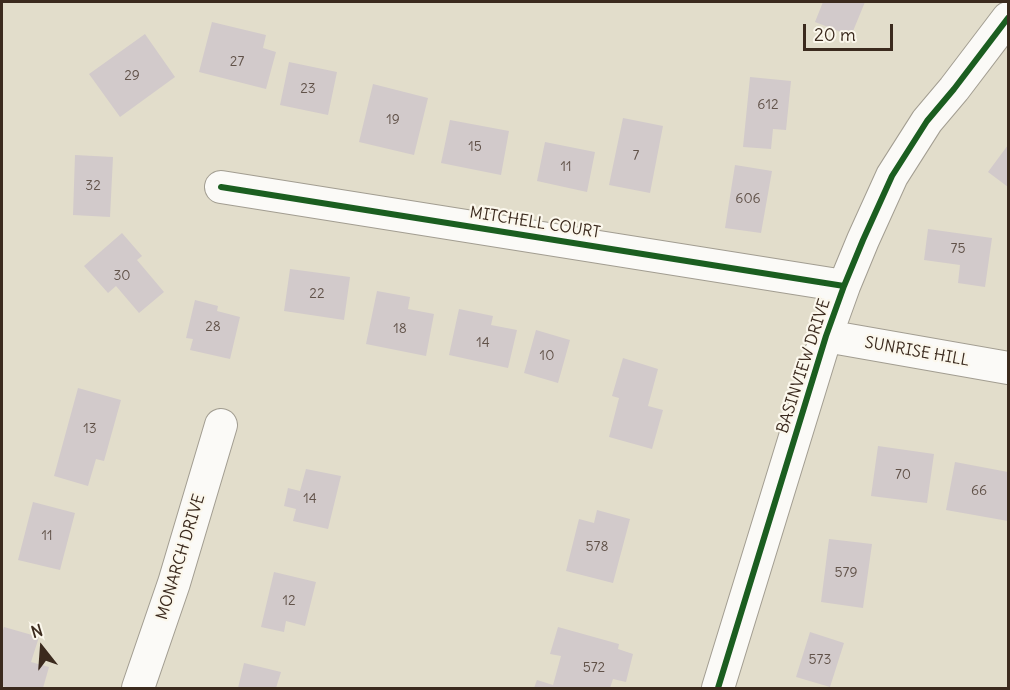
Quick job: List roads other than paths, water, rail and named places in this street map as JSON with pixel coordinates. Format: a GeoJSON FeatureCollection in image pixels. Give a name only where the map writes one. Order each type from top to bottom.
{"type":"FeatureCollection","features":[{"type":"Feature","properties":{"kind":"street","name":"BASINVIEW DRIVE"},"geometry":{"type":"LineString","coordinates":[[718,688],[826,336],[863,240],[892,176],[927,121],[1008,18]]}},
{"type":"Feature","properties":{"kind":"street","name":"MITCHELL COURT"},"geometry":{"type":"LineString","coordinates":[[221,187],[844,286]]}},
{"type":"Feature","properties":{"kind":"street","name":"SUNRISE HILL"},"geometry":{"type":"LineString","coordinates":[[826,336],[1008,368]]}},
{"type":"Feature","properties":{"kind":"street","name":"MONARCH DRIVE"},"geometry":{"type":"LineString","coordinates":[[138,688],[174,583],[221,425]]}}]}
